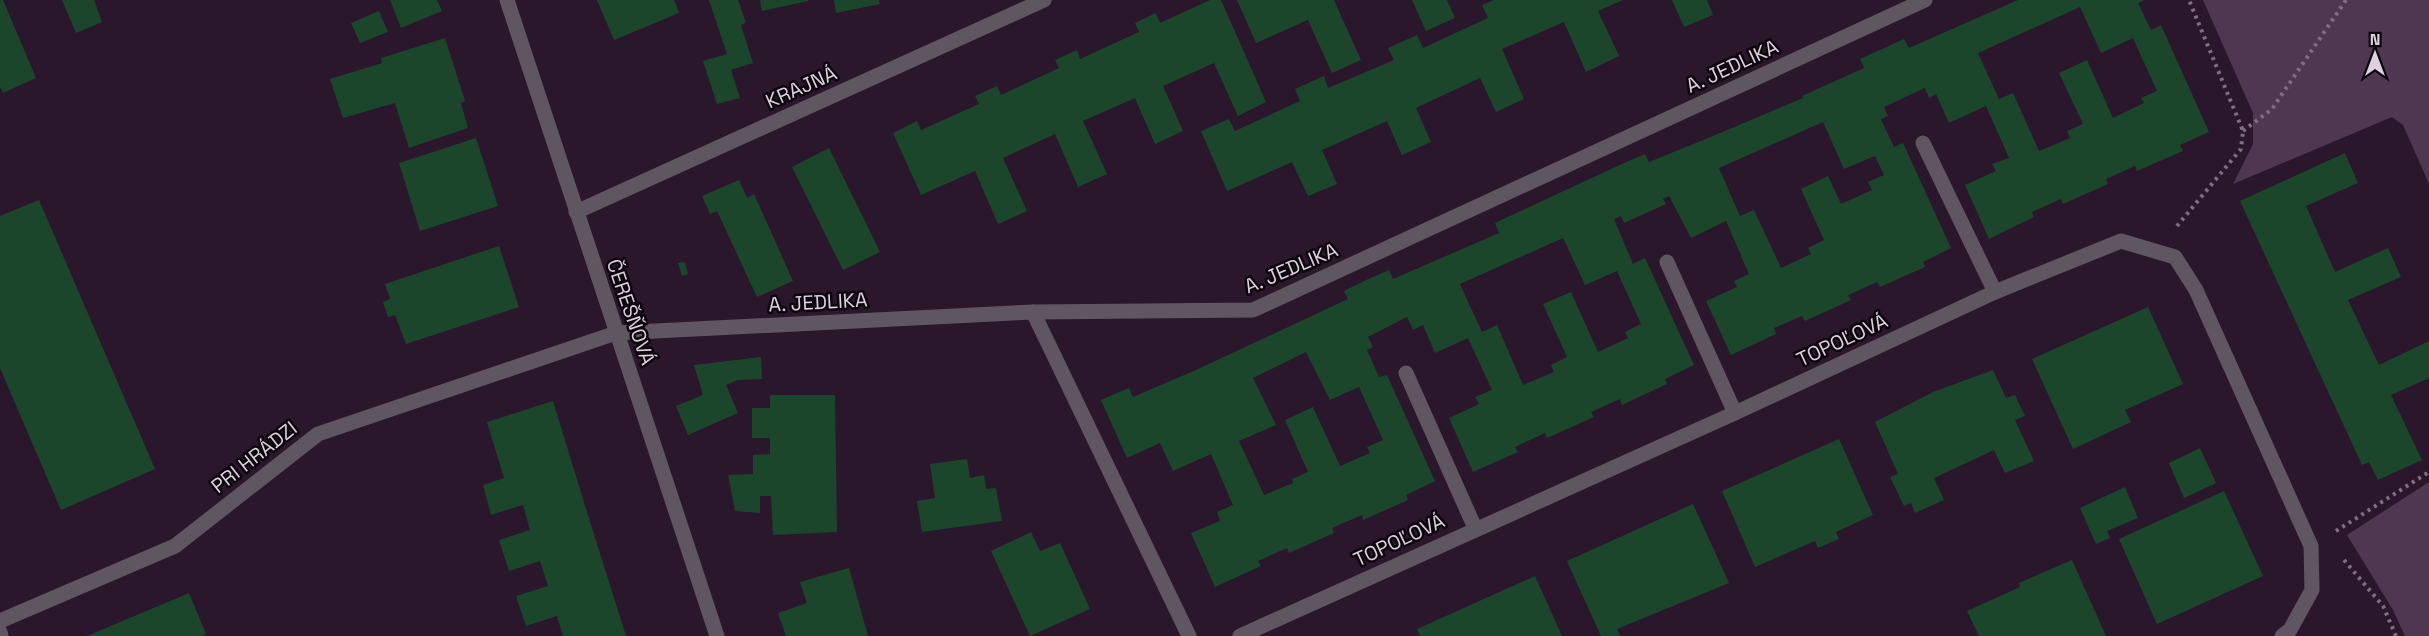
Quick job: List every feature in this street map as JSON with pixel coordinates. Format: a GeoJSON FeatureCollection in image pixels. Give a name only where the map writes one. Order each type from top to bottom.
{"type":"FeatureCollection","features":[{"type":"Feature","properties":{"kind":"street","name":"ČEREŠŇOVÁ"},"geometry":{"type":"LineString","coordinates":[[507,0],[717,636]]}},
{"type":"Feature","properties":{"kind":"street","name":"KRAJNÁ"},"geometry":{"type":"LineString","coordinates":[[576,212],[1044,0]]}},
{"type":"Feature","properties":{"kind":"street","name":"A. JEDLIKA"},"geometry":{"type":"LineString","coordinates":[[616,333],[1033,312],[1253,310],[1925,0]]}},
{"type":"Feature","properties":{"kind":"street"},"geometry":{"type":"LineString","coordinates":[[1923,143],[1995,292]]}},
{"type":"Feature","properties":{"kind":"street","name":"TOPOĽOVÁ"},"geometry":{"type":"LineString","coordinates":[[1240,636],[1475,528],[1735,413],[1995,292],[2121,242],[2175,257],[2196,290],[2311,546],[2312,590],[2290,630],[2282,636]]}},
{"type":"Feature","properties":{"kind":"street"},"geometry":{"type":"LineString","coordinates":[[1666,261],[1735,413]]}},
{"type":"Feature","properties":{"kind":"street"},"geometry":{"type":"LineString","coordinates":[[1033,312],[1190,636]]}},
{"type":"Feature","properties":{"kind":"street","name":"PRI HRÁDZI"},"geometry":{"type":"LineString","coordinates":[[0,621],[175,546],[318,434],[616,333]]}},
{"type":"Feature","properties":{"kind":"street"},"geometry":{"type":"LineString","coordinates":[[1406,373],[1475,528]]}},
{"type":"Feature","properties":{"kind":"path"},"geometry":{"type":"LineString","coordinates":[[2177,226],[2241,149],[2242,130],[2189,0]]}},
{"type":"Feature","properties":{"kind":"path"},"geometry":{"type":"LineString","coordinates":[[2242,130],[2272,109],[2346,0]]}},
{"type":"Feature","properties":{"kind":"path"},"geometry":{"type":"LineString","coordinates":[[2336,531],[2429,472]]}},
{"type":"Feature","properties":{"kind":"path"},"geometry":{"type":"LineString","coordinates":[[2344,560],[2383,606],[2396,636]]}},
{"type":"Feature","properties":{"kind":"shaded area"},"geometry":{"type":"Polygon","coordinates":[[[2203,0],[2429,0],[2429,184],[2403,125],[2392,117],[2233,184],[2253,144],[2253,113],[2203,0]]]}},
{"type":"Feature","properties":{"kind":"shaded area"},"geometry":{"type":"Polygon","coordinates":[[[2429,482],[2429,636],[2405,636],[2393,610],[2347,535],[2429,482]]]}},
{"type":"Feature","properties":{"kind":"building"},"geometry":{"type":"Polygon","coordinates":[[[0,0],[3,0],[36,78],[3,93],[0,87],[0,0]]]}},
{"type":"Feature","properties":{"kind":"building"},"geometry":{"type":"Polygon","coordinates":[[[62,0],[94,0],[102,22],[76,33],[62,0]]]}},
{"type":"Feature","properties":{"kind":"building"},"geometry":{"type":"Polygon","coordinates":[[[390,0],[437,0],[442,11],[401,28],[390,0]]]}},
{"type":"Feature","properties":{"kind":"building"},"geometry":{"type":"Polygon","coordinates":[[[597,0],[674,0],[679,13],[614,40],[597,0]]]}},
{"type":"Feature","properties":{"kind":"building"},"geometry":{"type":"Polygon","coordinates":[[[709,0],[738,0],[746,23],[741,25],[753,63],[731,70],[740,98],[717,104],[703,61],[727,54],[709,0]]]}},
{"type":"Feature","properties":{"kind":"building"},"geometry":{"type":"Polygon","coordinates":[[[760,0],[808,0],[808,1],[762,11],[760,0]]]}},
{"type":"Feature","properties":{"kind":"building"},"geometry":{"type":"Polygon","coordinates":[[[834,0],[879,0],[880,4],[836,13],[834,0]]]}},
{"type":"Feature","properties":{"kind":"building"},"geometry":{"type":"Polygon","coordinates":[[[1210,0],[1221,0],[1266,102],[1238,116],[1214,63],[1163,86],[1183,131],[1155,144],[1135,98],[1083,121],[1107,174],[1078,187],[1055,134],[1003,158],[1027,211],[998,224],[975,171],[921,195],[893,133],[917,121],[921,130],[979,104],[975,96],[997,86],[1001,95],[1059,68],[1055,60],[1077,50],[1080,59],[1139,32],[1135,23],[1156,13],[1160,23],[1210,0]]]}},
{"type":"Feature","properties":{"kind":"building"},"geometry":{"type":"Polygon","coordinates":[[[1237,0],[1334,0],[1361,60],[1332,73],[1308,20],[1256,43],[1237,0]]]}},
{"type":"Feature","properties":{"kind":"building"},"geometry":{"type":"Polygon","coordinates":[[[1412,0],[1447,0],[1455,18],[1426,31],[1412,0]]]}},
{"type":"Feature","properties":{"kind":"building"},"geometry":{"type":"Polygon","coordinates":[[[1494,0],[1623,0],[1598,11],[1619,56],[1586,72],[1564,22],[1502,49],[1524,99],[1496,112],[1480,78],[1416,108],[1431,142],[1402,155],[1387,121],[1322,150],[1337,184],[1308,196],[1292,162],[1227,191],[1201,131],[1229,119],[1235,131],[1300,101],[1295,89],[1324,76],[1328,88],[1394,60],[1388,48],[1417,35],[1423,48],[1488,18],[1482,5],[1494,0]]]}},
{"type":"Feature","properties":{"kind":"building"},"geometry":{"type":"Polygon","coordinates":[[[1672,0],[1707,0],[1713,15],[1684,27],[1672,0]]]}},
{"type":"Feature","properties":{"kind":"building"},"geometry":{"type":"Polygon","coordinates":[[[2018,0],[2144,0],[2138,3],[2151,30],[2161,25],[2209,132],[2180,145],[2183,151],[2137,171],[2135,166],[2106,179],[2108,184],[2063,204],[2061,199],[2032,212],[2034,217],[1989,239],[1965,185],[1996,171],[1992,164],[2009,158],[1986,106],[1949,123],[1936,94],[1929,98],[1925,88],[1884,107],[1888,116],[1881,119],[1894,147],[1903,143],[1951,248],[1923,262],[1925,267],[1880,287],[1877,282],[1848,295],[1851,300],[1805,321],[1802,316],[1774,328],[1776,334],[1731,355],[1706,301],[1737,287],[1734,281],[1749,274],[1726,221],[1691,238],[1669,196],[1663,199],[1666,204],[1624,223],[1621,216],[1614,219],[1633,264],[1645,258],[1694,365],[1665,379],[1667,384],[1622,405],[1620,399],[1591,412],[1594,417],[1547,438],[1545,433],[1515,447],[1518,452],[1473,472],[1449,418],[1479,404],[1475,397],[1492,390],[1468,338],[1435,353],[1423,325],[1413,330],[1407,317],[1368,337],[1373,347],[1367,350],[1379,377],[1387,375],[1435,481],[1406,495],[1408,500],[1363,520],[1362,515],[1332,528],[1334,533],[1289,553],[1287,548],[1258,561],[1261,566],[1215,587],[1191,533],[1220,521],[1217,512],[1233,505],[1211,454],[1173,471],[1160,443],[1127,458],[1101,400],[1129,388],[1133,397],[1196,370],[1348,299],[1344,291],[1366,280],[1389,270],[1393,279],[1499,233],[1495,223],[1624,163],[1645,154],[1649,162],[1803,98],[1802,96],[1864,68],[1860,59],[1904,39],[1909,48],[2018,0]],[[2080,7],[1978,53],[1999,99],[2013,93],[2039,151],[2070,138],[2067,131],[2083,124],[2059,73],[2087,60],[2113,118],[2144,103],[2141,98],[2157,91],[2133,38],[2101,53],[2080,7]],[[1823,122],[1719,168],[1740,216],[1754,210],[1781,268],[1811,254],[1808,248],[1824,240],[1801,189],[1828,176],[1841,204],[1872,190],[1868,182],[1884,175],[1875,156],[1844,169],[1823,122]],[[1563,238],[1460,284],[1482,332],[1497,325],[1523,385],[1554,372],[1551,365],[1567,357],[1543,304],[1571,292],[1598,352],[1628,338],[1625,332],[1641,324],[1617,271],[1585,285],[1563,238]],[[1306,352],[1253,378],[1276,425],[1239,441],[1264,495],[1293,483],[1292,479],[1308,472],[1285,420],[1313,407],[1340,466],[1370,453],[1367,447],[1383,440],[1359,387],[1330,400],[1306,352]]]}},
{"type":"Feature","properties":{"kind":"building"},"geometry":{"type":"Polygon","coordinates":[[[379,11],[388,32],[360,43],[351,23],[379,11]]]}},
{"type":"Feature","properties":{"kind":"building"},"geometry":{"type":"Polygon","coordinates":[[[445,38],[465,101],[461,103],[468,128],[409,148],[395,103],[343,118],[330,79],[382,63],[381,58],[445,38]]]}},
{"type":"Feature","properties":{"kind":"building"},"geometry":{"type":"Polygon","coordinates":[[[476,138],[498,206],[420,231],[399,163],[476,138]]]}},
{"type":"Feature","properties":{"kind":"building"},"geometry":{"type":"Polygon","coordinates":[[[829,148],[880,252],[843,270],[792,167],[829,148]]]}},
{"type":"Feature","properties":{"kind":"building"},"geometry":{"type":"Polygon","coordinates":[[[2345,153],[2358,183],[2306,206],[2335,272],[2388,248],[2401,277],[2348,300],[2379,365],[2429,341],[2429,378],[2391,395],[2422,460],[2378,480],[2369,462],[2362,465],[2240,201],[2345,153]]]}},
{"type":"Feature","properties":{"kind":"building"},"geometry":{"type":"Polygon","coordinates":[[[739,180],[747,198],[754,194],[793,281],[757,297],[717,211],[710,214],[702,196],[739,180]]]}},
{"type":"Feature","properties":{"kind":"building"},"geometry":{"type":"Polygon","coordinates":[[[39,200],[155,469],[61,510],[0,368],[0,216],[39,200]]]}},
{"type":"Feature","properties":{"kind":"building"},"geometry":{"type":"Polygon","coordinates":[[[499,246],[519,307],[406,344],[395,315],[388,317],[383,302],[390,299],[385,284],[499,246]]]}},
{"type":"Feature","properties":{"kind":"building"},"geometry":{"type":"Polygon","coordinates":[[[685,262],[688,274],[682,276],[678,263],[685,262]]]}},
{"type":"Feature","properties":{"kind":"building"},"geometry":{"type":"Polygon","coordinates":[[[2148,307],[2183,384],[2125,410],[2131,422],[2073,449],[2032,359],[2148,307]]]}},
{"type":"Feature","properties":{"kind":"building"},"geometry":{"type":"Polygon","coordinates":[[[761,357],[762,379],[738,380],[726,385],[738,413],[688,435],[676,406],[703,395],[694,365],[761,357]]]}},
{"type":"Feature","properties":{"kind":"building"},"geometry":{"type":"Polygon","coordinates":[[[1993,370],[2006,398],[2015,395],[2025,416],[2015,420],[2034,461],[2005,473],[1994,450],[1934,478],[1944,500],[1915,513],[1911,503],[1904,506],[1890,477],[1898,474],[1875,422],[1933,392],[1993,370]]]}},
{"type":"Feature","properties":{"kind":"building"},"geometry":{"type":"Polygon","coordinates":[[[770,395],[835,395],[837,532],[773,535],[771,496],[760,496],[760,513],[735,511],[728,475],[753,474],[753,455],[770,454],[770,438],[752,438],[752,408],[770,408],[770,395]]]}},
{"type":"Feature","properties":{"kind":"building"},"geometry":{"type":"Polygon","coordinates":[[[553,401],[626,636],[563,636],[557,616],[526,626],[516,596],[548,586],[540,561],[509,571],[499,540],[530,530],[523,505],[491,515],[483,485],[504,478],[487,422],[553,401]]]}},
{"type":"Feature","properties":{"kind":"building"},"geometry":{"type":"Polygon","coordinates":[[[1839,439],[1873,515],[1836,532],[1839,539],[1818,548],[1815,541],[1755,567],[1722,491],[1839,439]]]}},
{"type":"Feature","properties":{"kind":"building"},"geometry":{"type":"Polygon","coordinates":[[[2200,448],[2216,483],[2184,498],[2169,463],[2200,448]]]}},
{"type":"Feature","properties":{"kind":"building"},"geometry":{"type":"Polygon","coordinates":[[[967,459],[970,478],[984,475],[986,489],[996,488],[1002,521],[922,532],[917,501],[935,498],[930,464],[967,459]]]}},
{"type":"Feature","properties":{"kind":"building"},"geometry":{"type":"Polygon","coordinates":[[[2125,487],[2138,518],[2107,531],[2110,538],[2096,544],[2080,508],[2125,487]]]}},
{"type":"Feature","properties":{"kind":"building"},"geometry":{"type":"Polygon","coordinates":[[[2224,491],[2263,576],[2157,624],[2119,539],[2224,491]]]}},
{"type":"Feature","properties":{"kind":"building"},"geometry":{"type":"Polygon","coordinates":[[[1693,504],[1729,583],[1617,629],[1620,636],[1601,636],[1567,561],[1693,504]]]}},
{"type":"Feature","properties":{"kind":"building"},"geometry":{"type":"Polygon","coordinates":[[[1031,532],[1040,551],[1060,543],[1090,609],[1030,636],[991,551],[1031,532]]]}},
{"type":"Feature","properties":{"kind":"building"},"geometry":{"type":"Polygon","coordinates":[[[2072,560],[2106,636],[1979,636],[1967,611],[2020,587],[2019,583],[2072,560]]]}},
{"type":"Feature","properties":{"kind":"building"},"geometry":{"type":"Polygon","coordinates":[[[849,568],[868,636],[786,636],[778,613],[807,603],[800,582],[849,568]]]}},
{"type":"Feature","properties":{"kind":"building"},"geometry":{"type":"Polygon","coordinates":[[[1535,576],[1562,636],[1420,636],[1417,629],[1535,576]]]}},
{"type":"Feature","properties":{"kind":"building"},"geometry":{"type":"Polygon","coordinates":[[[189,593],[206,634],[202,636],[87,636],[189,593]]]}}]}
